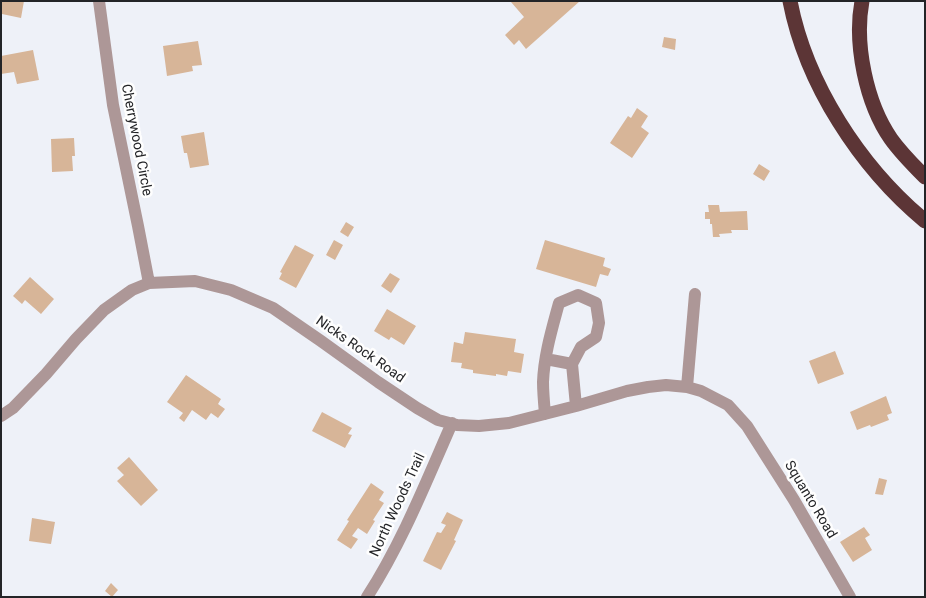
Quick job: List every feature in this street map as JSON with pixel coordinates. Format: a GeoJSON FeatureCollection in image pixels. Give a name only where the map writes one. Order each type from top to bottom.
{"type":"FeatureCollection","features":[{"type":"Feature","properties":{"kind":"highway"},"geometry":{"type":"LineString","coordinates":[[790,1],[793,18],[810,64],[836,118],[879,177],[910,209],[925,221]]}},
{"type":"Feature","properties":{"kind":"highway"},"geometry":{"type":"LineString","coordinates":[[862,1],[859,34],[862,63],[878,116],[890,138],[925,177]]}},
{"type":"Feature","properties":{"kind":"street","name":"Cherrywood Circle"},"geometry":{"type":"LineString","coordinates":[[99,1],[113,105],[149,283]]}},
{"type":"Feature","properties":{"kind":"street","name":"Nicks Rock Road"},"geometry":{"type":"LineString","coordinates":[[1,416],[13,408],[104,310],[132,290],[149,283],[195,281],[231,290],[273,308],[417,408],[438,420],[457,425],[479,426],[509,423],[627,391],[666,385],[701,390],[728,406],[742,421]]}},
{"type":"Feature","properties":{"kind":"street"},"geometry":{"type":"LineString","coordinates":[[687,387],[695,294]]}},
{"type":"Feature","properties":{"kind":"street"},"geometry":{"type":"LineString","coordinates":[[545,414],[543,382],[548,342],[559,303],[578,295],[596,304],[599,323],[596,337],[581,347],[572,364],[576,406]]}},
{"type":"Feature","properties":{"kind":"street"},"geometry":{"type":"LineString","coordinates":[[546,359],[572,364]]}},
{"type":"Feature","properties":{"kind":"street","name":"Squanto Road"},"geometry":{"type":"LineString","coordinates":[[742,421],[794,500],[850,597]]}},
{"type":"Feature","properties":{"kind":"street","name":"North Woods Trail"},"geometry":{"type":"LineString","coordinates":[[367,597],[407,523],[452,423]]}},
{"type":"Feature","properties":{"kind":"building"},"geometry":{"type":"Polygon","coordinates":[[[1,1],[24,1],[21,18],[2,14],[1,1]]]}},
{"type":"Feature","properties":{"kind":"building"},"geometry":{"type":"Polygon","coordinates":[[[512,1],[580,1],[526,49],[519,40],[514,45],[505,35],[524,17],[512,1]]]}},
{"type":"Feature","properties":{"kind":"building"},"geometry":{"type":"Polygon","coordinates":[[[664,37],[676,39],[675,50],[662,47],[664,37]]]}},
{"type":"Feature","properties":{"kind":"building"},"geometry":{"type":"Polygon","coordinates":[[[198,41],[202,65],[192,66],[193,71],[167,76],[163,46],[198,41]]]}},
{"type":"Feature","properties":{"kind":"building"},"geometry":{"type":"Polygon","coordinates":[[[33,50],[39,80],[17,84],[14,72],[1,74],[1,56],[33,50]]]}},
{"type":"Feature","properties":{"kind":"building"},"geometry":{"type":"Polygon","coordinates":[[[637,108],[648,116],[641,127],[649,133],[632,158],[610,143],[628,116],[631,118],[637,108]]]}},
{"type":"Feature","properties":{"kind":"building"},"geometry":{"type":"Polygon","coordinates":[[[204,132],[209,165],[190,168],[187,153],[184,153],[181,136],[204,132]]]}},
{"type":"Feature","properties":{"kind":"building"},"geometry":{"type":"Polygon","coordinates":[[[74,138],[75,156],[72,156],[73,171],[52,172],[51,139],[74,138]]]}},
{"type":"Feature","properties":{"kind":"building"},"geometry":{"type":"Polygon","coordinates":[[[759,164],[770,171],[764,181],[753,174],[759,164]]]}},
{"type":"Feature","properties":{"kind":"building"},"geometry":{"type":"Polygon","coordinates":[[[708,205],[719,205],[720,212],[747,211],[748,230],[731,230],[732,233],[719,234],[720,237],[713,237],[710,219],[705,219],[705,212],[709,212],[708,205]]]}},
{"type":"Feature","properties":{"kind":"building"},"geometry":{"type":"Polygon","coordinates":[[[346,222],[354,227],[348,237],[340,232],[346,222]]]}},
{"type":"Feature","properties":{"kind":"building"},"geometry":{"type":"Polygon","coordinates":[[[334,240],[343,245],[335,260],[326,255],[334,240]]]}},
{"type":"Feature","properties":{"kind":"building"},"geometry":{"type":"Polygon","coordinates":[[[545,240],[605,258],[603,266],[611,269],[608,276],[600,274],[596,287],[536,269],[545,240]]]}},
{"type":"Feature","properties":{"kind":"building"},"geometry":{"type":"Polygon","coordinates":[[[295,245],[314,255],[296,288],[279,279],[282,273],[280,272],[295,245]]]}},
{"type":"Feature","properties":{"kind":"building"},"geometry":{"type":"Polygon","coordinates":[[[390,273],[400,279],[391,293],[381,286],[390,273]]]}},
{"type":"Feature","properties":{"kind":"building"},"geometry":{"type":"Polygon","coordinates":[[[30,277],[54,299],[41,314],[25,300],[22,304],[13,296],[30,277]]]}},
{"type":"Feature","properties":{"kind":"building"},"geometry":{"type":"Polygon","coordinates":[[[387,309],[416,326],[404,345],[391,337],[389,340],[374,331],[387,309]]]}},
{"type":"Feature","properties":{"kind":"building"},"geometry":{"type":"Polygon","coordinates":[[[465,332],[516,339],[514,352],[524,354],[521,373],[508,371],[507,376],[496,374],[496,376],[473,373],[473,370],[461,368],[462,363],[451,362],[454,342],[463,344],[465,332]]]}},
{"type":"Feature","properties":{"kind":"building"},"geometry":{"type":"Polygon","coordinates":[[[835,351],[844,374],[818,384],[809,361],[835,351]]]}},
{"type":"Feature","properties":{"kind":"building"},"geometry":{"type":"Polygon","coordinates":[[[186,375],[221,399],[218,404],[225,409],[218,418],[211,413],[206,420],[192,410],[184,422],[179,418],[183,413],[167,402],[186,375]]]}},
{"type":"Feature","properties":{"kind":"building"},"geometry":{"type":"Polygon","coordinates":[[[886,396],[892,413],[887,415],[889,420],[857,430],[850,412],[886,396]]]}},
{"type":"Feature","properties":{"kind":"building"},"geometry":{"type":"Polygon","coordinates":[[[322,412],[352,428],[348,434],[352,435],[345,448],[312,431],[322,412]]]}},
{"type":"Feature","properties":{"kind":"building"},"geometry":{"type":"Polygon","coordinates":[[[129,457],[158,490],[141,506],[117,481],[124,475],[117,468],[129,457]]]}},
{"type":"Feature","properties":{"kind":"building"},"geometry":{"type":"Polygon","coordinates":[[[879,478],[887,480],[883,495],[875,494],[879,478]]]}},
{"type":"Feature","properties":{"kind":"building"},"geometry":{"type":"Polygon","coordinates":[[[371,483],[384,492],[379,500],[384,503],[367,534],[358,528],[352,536],[358,539],[351,549],[337,540],[349,521],[347,520],[371,483]]]}},
{"type":"Feature","properties":{"kind":"building"},"geometry":{"type":"Polygon","coordinates":[[[447,512],[463,520],[454,540],[456,541],[441,570],[423,561],[437,532],[441,533],[446,525],[441,523],[447,512]]]}},
{"type":"Feature","properties":{"kind":"building"},"geometry":{"type":"Polygon","coordinates":[[[32,518],[55,522],[51,544],[29,541],[32,518]]]}},
{"type":"Feature","properties":{"kind":"building"},"geometry":{"type":"Polygon","coordinates":[[[864,527],[870,535],[865,538],[872,550],[853,562],[840,542],[864,527]]]}},
{"type":"Feature","properties":{"kind":"building"},"geometry":{"type":"Polygon","coordinates":[[[111,583],[118,590],[112,597],[105,591],[111,583]]]}}]}
